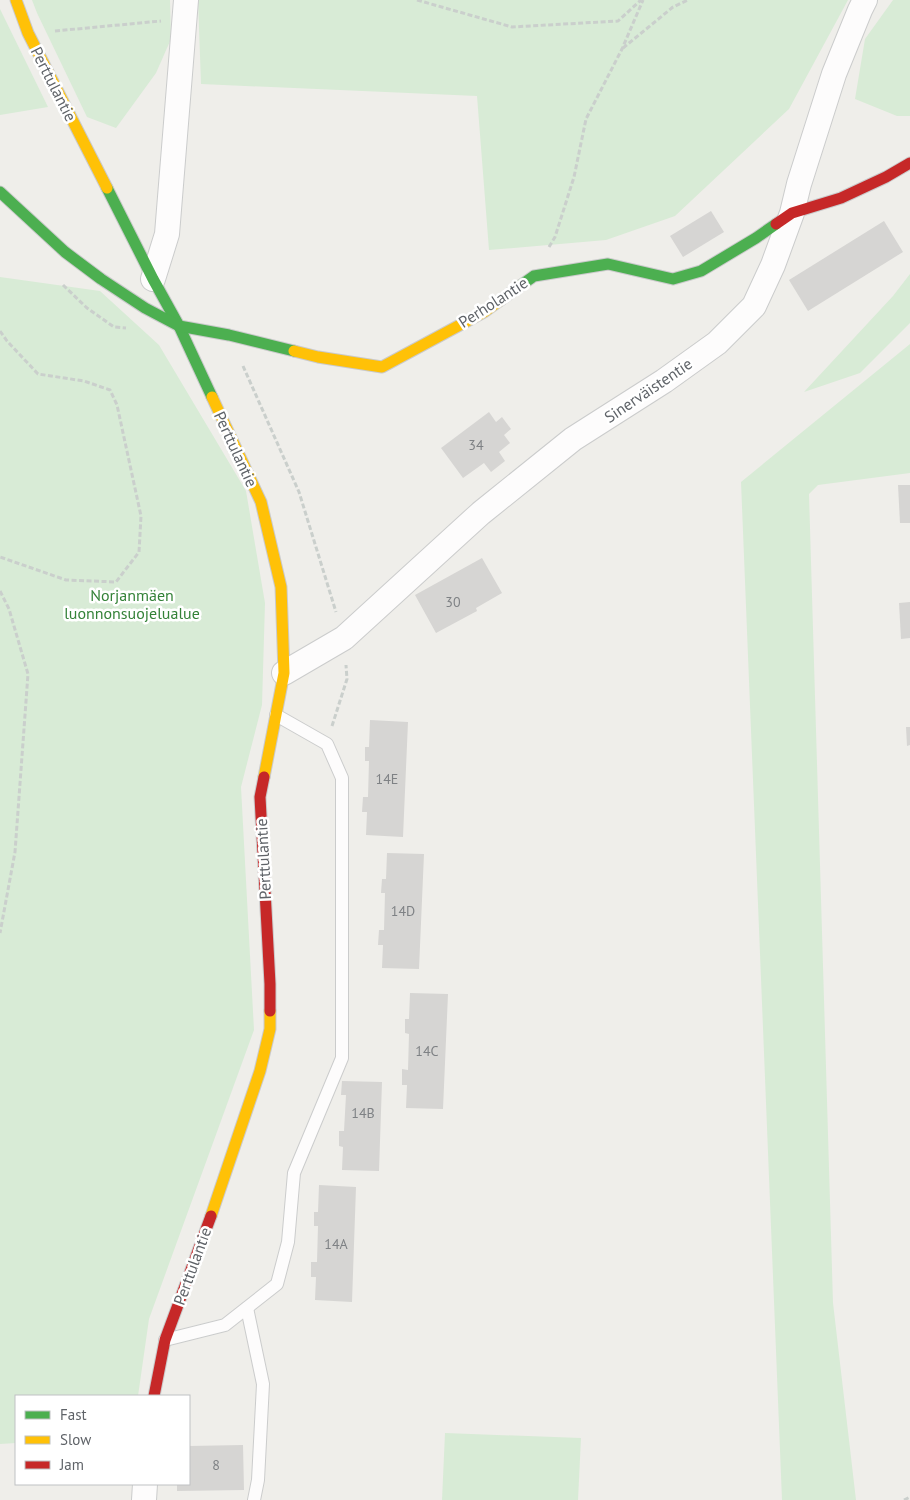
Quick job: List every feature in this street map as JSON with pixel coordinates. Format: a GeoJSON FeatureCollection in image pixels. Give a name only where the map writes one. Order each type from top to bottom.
{"type":"FeatureCollection","features":[{"type":"Feature","properties":{"kind":"street","name":"Perttulantie"},"geometry":{"type":"LineString","coordinates":[[16,0],[28,33],[153,279],[179,326],[261,502],[280,587],[284,673],[260,797],[270,984],[270,1029],[260,1072],[212,1212],[165,1340],[154,1395]]}},
{"type":"Feature","properties":{"kind":"street","name":"Sinerväistentie"},"geometry":{"type":"LineString","coordinates":[[284,673],[344,638],[481,513],[565,445],[664,381],[717,343],[754,306],[773,265],[792,213],[799,184],[834,74],[865,0]]}},
{"type":"Feature","properties":{"kind":"street"},"geometry":{"type":"LineString","coordinates":[[153,279],[167,234],[185,10]]}},
{"type":"Feature","properties":{"kind":"street","name":"Perholantie"},"geometry":{"type":"LineString","coordinates":[[179,326],[229,335],[318,357],[382,367],[484,312],[534,276],[608,264],[673,278],[701,271],[756,238],[792,213],[841,198],[886,177],[910,163]]}},
{"type":"Feature","properties":{"kind":"street"},"geometry":{"type":"LineString","coordinates":[[0,192],[65,252],[101,279],[145,308],[179,326]]}},
{"type":"Feature","properties":{"kind":"street"},"geometry":{"type":"LineString","coordinates":[[144,1500],[146,1485]]}},
{"type":"Feature","properties":{"kind":"lane"},"geometry":{"type":"LineString","coordinates":[[165,1340],[225,1325],[277,1284],[288,1242],[294,1174],[342,1058],[342,778],[327,744],[276,715]]}},
{"type":"Feature","properties":{"kind":"lane"},"geometry":{"type":"LineString","coordinates":[[247,1308],[263,1384],[258,1480],[254,1500]]}},
{"type":"Feature","properties":{"kind":"path"},"geometry":{"type":"LineString","coordinates":[[417,0],[512,27],[618,21],[642,0]]}},
{"type":"Feature","properties":{"kind":"path"},"geometry":{"type":"LineString","coordinates":[[534,276],[555,237],[574,177],[586,120],[622,49],[642,0]]}},
{"type":"Feature","properties":{"kind":"path"},"geometry":{"type":"LineString","coordinates":[[622,49],[673,7],[688,0]]}},
{"type":"Feature","properties":{"kind":"path"},"geometry":{"type":"LineString","coordinates":[[28,33],[185,10]]}},
{"type":"Feature","properties":{"kind":"path"},"geometry":{"type":"LineString","coordinates":[[0,331],[38,374],[84,381],[110,390],[117,406],[141,516],[139,552],[116,582],[66,580],[0,557]]}},
{"type":"Feature","properties":{"kind":"path"},"geometry":{"type":"LineString","coordinates":[[229,335],[299,492],[344,638],[347,679],[327,744]]}},
{"type":"Feature","properties":{"kind":"path"},"geometry":{"type":"LineString","coordinates":[[0,590],[9,609],[28,674],[15,852],[0,933]]}},
{"type":"Feature","properties":{"kind":"path"},"geometry":{"type":"LineString","coordinates":[[904,1500],[910,1497]]}},
{"type":"Feature","properties":{"kind":"green space"},"geometry":{"type":"Polygon","coordinates":[[[32,0],[170,0],[171,39],[156,73],[116,128],[87,117],[32,0]]]}},
{"type":"Feature","properties":{"kind":"green space"},"geometry":{"type":"Polygon","coordinates":[[[198,0],[848,0],[789,109],[675,216],[606,240],[489,250],[477,96],[201,84],[198,0]]]}},
{"type":"Feature","properties":{"kind":"green space"},"geometry":{"type":"Polygon","coordinates":[[[893,0],[910,0],[910,116],[897,116],[855,99],[865,39],[893,0]]]}},
{"type":"Feature","properties":{"kind":"green space"},"geometry":{"type":"Polygon","coordinates":[[[0,9],[48,107],[0,115],[0,9]]]}},
{"type":"Feature","properties":{"kind":"green space"},"geometry":{"type":"Polygon","coordinates":[[[910,274],[910,323],[860,373],[804,392],[893,296],[910,274]]]}},
{"type":"Feature","properties":{"kind":"green space","name":"Norjanmäen luonnonsuojelualue"},"geometry":{"type":"Polygon","coordinates":[[[0,277],[100,291],[159,345],[246,491],[265,603],[262,705],[241,787],[254,1030],[149,1319],[138,1395],[15,1395],[15,1443],[0,1444],[0,277]]]}},
{"type":"Feature","properties":{"kind":"green space"},"geometry":{"type":"Polygon","coordinates":[[[910,344],[910,473],[818,485],[809,494],[833,1303],[856,1500],[782,1500],[741,482],[910,344]]]}},
{"type":"Feature","properties":{"kind":"green space"},"geometry":{"type":"Polygon","coordinates":[[[445,1433],[581,1438],[578,1500],[442,1500],[445,1433]]]}},
{"type":"Feature","properties":{"kind":"building"},"geometry":{"type":"Polygon","coordinates":[[[711,211],[724,232],[683,257],[670,236],[711,211]]]}},
{"type":"Feature","properties":{"kind":"building"},"geometry":{"type":"Polygon","coordinates":[[[884,221],[903,252],[808,311],[789,280],[884,221]]]}},
{"type":"Feature","properties":{"kind":"building"},"geometry":{"type":"Polygon","coordinates":[[[489,412],[496,422],[502,417],[511,429],[504,435],[510,443],[499,452],[505,461],[491,472],[484,463],[463,478],[441,448],[489,412]]]}},
{"type":"Feature","properties":{"kind":"building"},"geometry":{"type":"Polygon","coordinates":[[[898,485],[910,485],[910,523],[900,523],[898,485]]]}},
{"type":"Feature","properties":{"kind":"building"},"geometry":{"type":"Polygon","coordinates":[[[482,558],[502,593],[476,608],[477,611],[436,633],[415,595],[482,558]]]}},
{"type":"Feature","properties":{"kind":"building"},"geometry":{"type":"Polygon","coordinates":[[[910,602],[910,638],[901,639],[899,603],[910,602]]]}},
{"type":"Feature","properties":{"kind":"building"},"geometry":{"type":"Polygon","coordinates":[[[370,720],[408,722],[403,837],[366,835],[367,812],[362,812],[363,797],[368,797],[369,761],[365,761],[365,747],[369,747],[370,720]]]}},
{"type":"Feature","properties":{"kind":"building"},"geometry":{"type":"Polygon","coordinates":[[[906,727],[910,727],[910,745],[907,746],[906,727]]]}},
{"type":"Feature","properties":{"kind":"building"},"geometry":{"type":"Polygon","coordinates":[[[387,853],[424,854],[419,969],[382,968],[383,945],[378,945],[379,930],[384,930],[385,893],[381,893],[382,879],[386,879],[387,853]]]}},
{"type":"Feature","properties":{"kind":"building"},"geometry":{"type":"Polygon","coordinates":[[[410,993],[448,994],[443,1109],[406,1108],[407,1085],[402,1085],[402,1069],[408,1070],[409,1034],[405,1033],[405,1019],[409,1019],[410,993]]]}},
{"type":"Feature","properties":{"kind":"building"},"geometry":{"type":"Polygon","coordinates":[[[342,1081],[382,1082],[379,1171],[342,1170],[343,1147],[339,1146],[339,1131],[344,1131],[346,1095],[341,1095],[342,1081]]]}},
{"type":"Feature","properties":{"kind":"building"},"geometry":{"type":"Polygon","coordinates":[[[319,1185],[356,1187],[352,1302],[315,1300],[316,1277],[311,1277],[311,1262],[317,1262],[318,1226],[314,1226],[314,1212],[318,1212],[319,1185]]]}},
{"type":"Feature","properties":{"kind":"building"},"geometry":{"type":"Polygon","coordinates":[[[243,1445],[244,1490],[177,1491],[177,1485],[190,1485],[190,1446],[243,1445]]]}},
{"type":"Feature","properties":{"kind":"traffic: fast"},"geometry":{"type":"LineString","coordinates":[[107,188],[179,326],[212,397]]}},
{"type":"Feature","properties":{"kind":"traffic: fast"},"geometry":{"type":"LineString","coordinates":[[0,192],[65,252],[145,308],[179,326],[229,335],[294,351]]}},
{"type":"Feature","properties":{"kind":"traffic: fast"},"geometry":{"type":"LineString","coordinates":[[520,286],[534,276],[608,264],[673,279],[701,271],[776,224]]}},
{"type":"Feature","properties":{"kind":"traffic: slow"},"geometry":{"type":"LineString","coordinates":[[16,0],[28,33],[107,188]]}},
{"type":"Feature","properties":{"kind":"traffic: slow"},"geometry":{"type":"LineString","coordinates":[[294,351],[318,357],[382,367],[484,312],[520,286]]}},
{"type":"Feature","properties":{"kind":"traffic: slow"},"geometry":{"type":"LineString","coordinates":[[212,397],[261,502],[281,587],[284,673],[264,777]]}},
{"type":"Feature","properties":{"kind":"traffic: slow"},"geometry":{"type":"LineString","coordinates":[[211,1216],[260,1071],[270,1029],[270,1011]]}},
{"type":"Feature","properties":{"kind":"traffic: jam"},"geometry":{"type":"LineString","coordinates":[[776,224],[792,213],[841,198],[886,177],[910,163]]}},
{"type":"Feature","properties":{"kind":"traffic: jam"},"geometry":{"type":"LineString","coordinates":[[264,777],[260,797],[270,1011]]}},
{"type":"Feature","properties":{"kind":"traffic: jam"},"geometry":{"type":"LineString","coordinates":[[154,1395],[165,1340],[211,1216]]}}]}
